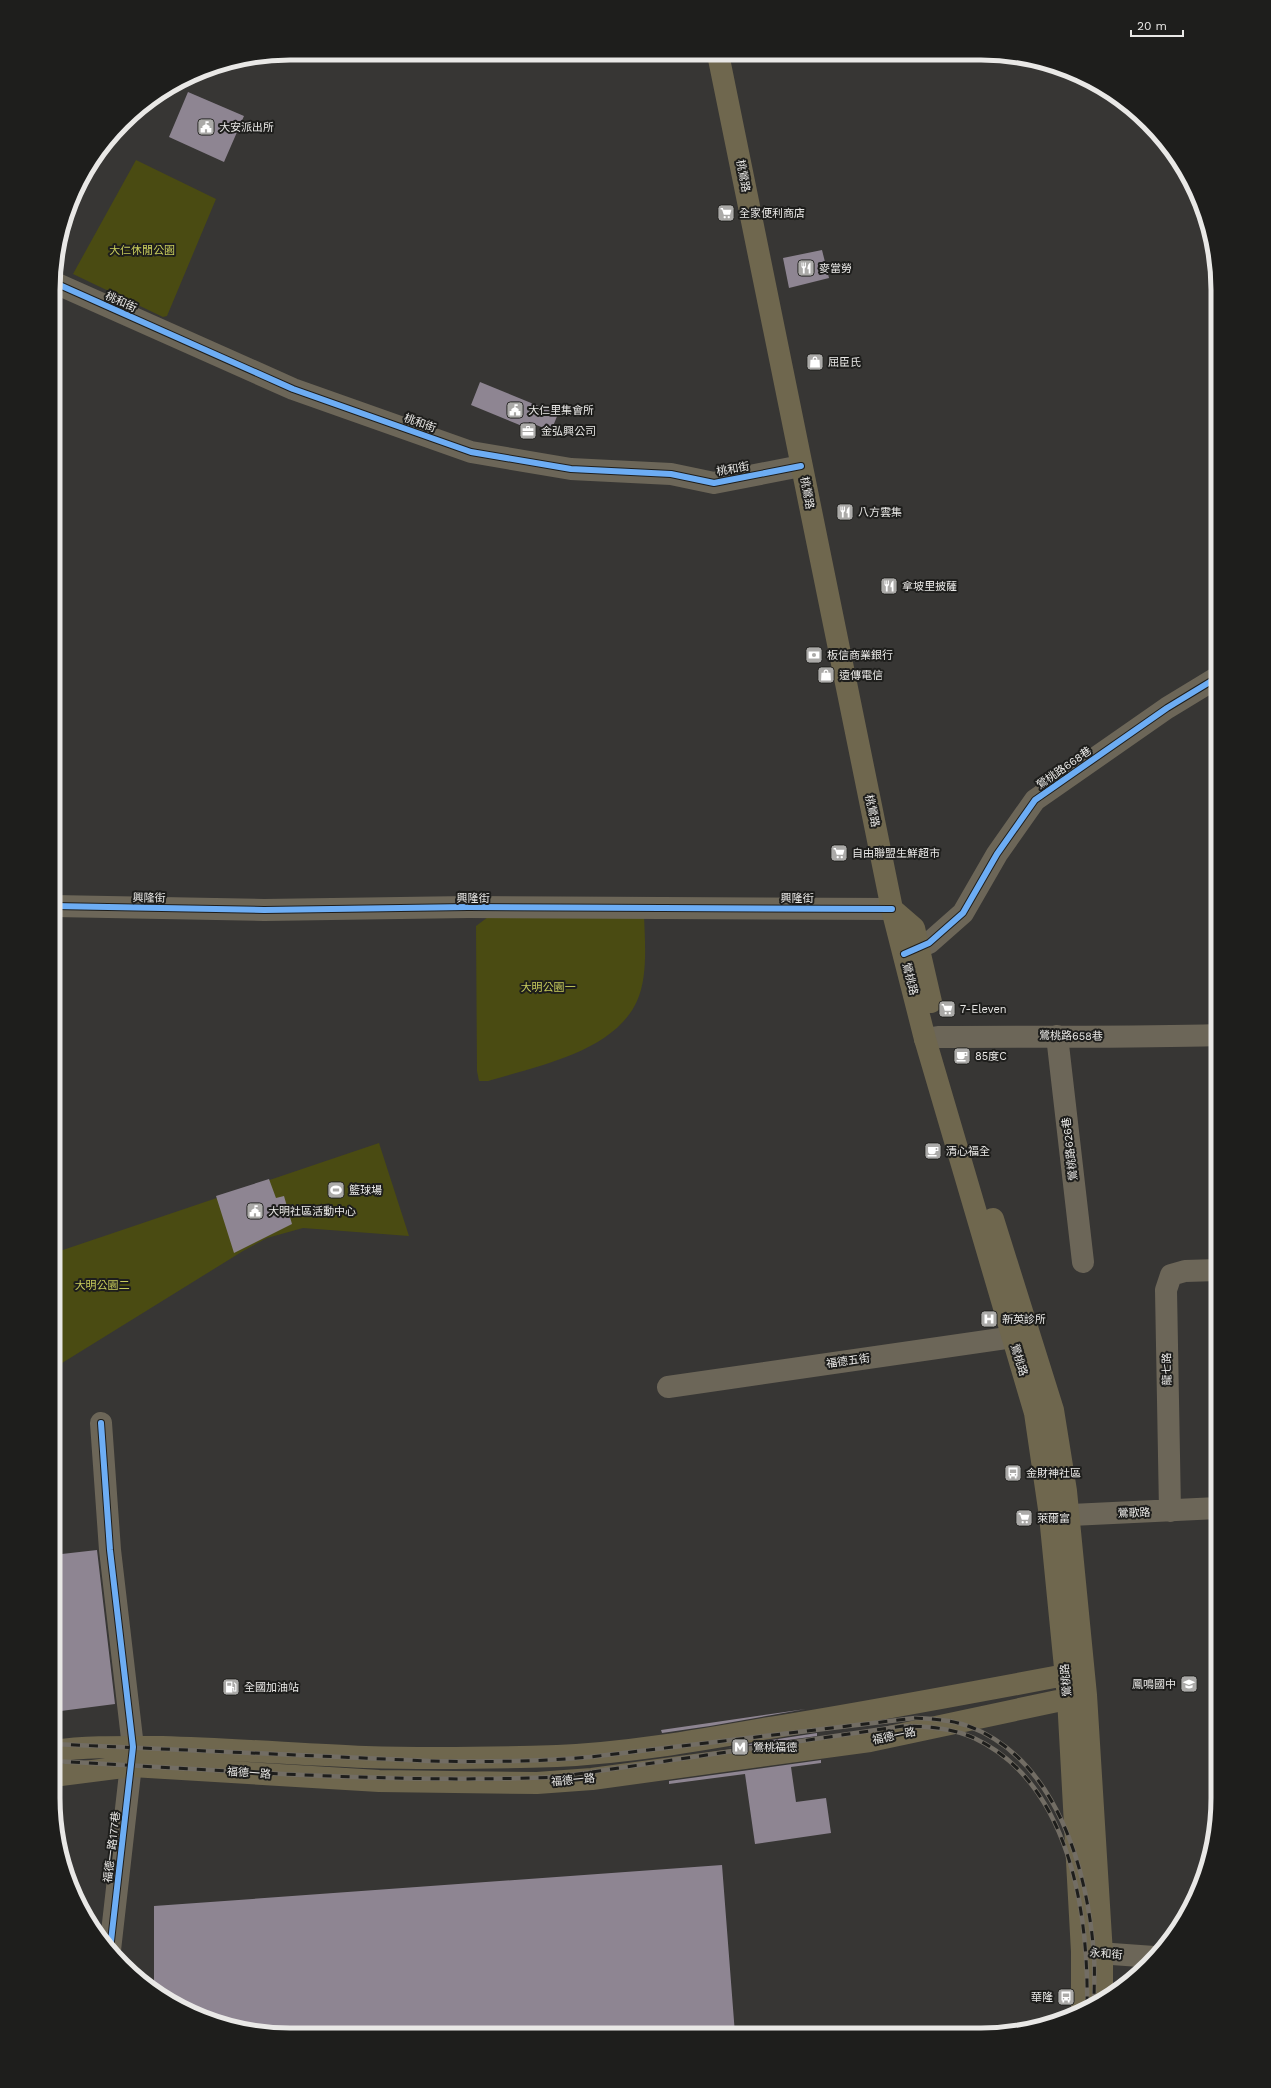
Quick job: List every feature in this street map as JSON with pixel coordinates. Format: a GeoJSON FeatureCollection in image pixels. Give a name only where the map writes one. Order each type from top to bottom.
{"type":"FeatureCollection","features":[{"type":"Feature","properties":{"kind":"main road","name":"桃鶯路"},"geometry":{"type":"LineString","coordinates":[[719,60],[892,909]]}},
{"type":"Feature","properties":{"kind":"main road","name":"鶯桃路"},"geometry":{"type":"LineString","coordinates":[[892,909],[914,928],[911,951],[932,1038],[1020,1336],[1053,1410],[1060,1516],[1077,1697],[1092,1953],[1101,1994]]}},
{"type":"Feature","properties":{"kind":"main road","name":"福德一路"},"geometry":{"type":"LineString","coordinates":[[60,1774],[132,1756],[222,1749],[365,1757],[442,1758],[560,1756],[603,1753],[713,1738],[878,1710],[1075,1673]]}},
{"type":"Feature","properties":{"kind":"main road","name":"福德一路"},"geometry":{"type":"LineString","coordinates":[[60,1750],[78,1748],[132,1756],[379,1781],[561,1782],[870,1741],[1077,1697]]}},
{"type":"Feature","properties":{"kind":"main road","name":"鶯桃路"},"geometry":{"type":"LineString","coordinates":[[1083,2004],[1092,1953]]}},
{"type":"Feature","properties":{"kind":"street","name":"桃和街"},"geometry":{"type":"LineString","coordinates":[[60,285],[293,389],[471,452],[571,469],[671,474],[714,483],[801,466]]}},
{"type":"Feature","properties":{"kind":"street","name":"鶯桃路668巷"},"geometry":{"type":"LineString","coordinates":[[911,951],[929,943],[963,913],[997,854],[1035,800],[1167,708],[1211,681]]}},
{"type":"Feature","properties":{"kind":"street","name":"興隆街"},"geometry":{"type":"LineString","coordinates":[[60,906],[264,910],[468,907],[892,909]]}},
{"type":"Feature","properties":{"kind":"street","name":"鶯桃路658巷"},"geometry":{"type":"LineString","coordinates":[[932,1038],[1057,1036],[1141,1038],[1211,1036]]}},
{"type":"Feature","properties":{"kind":"street","name":"鶯桃路626巷"},"geometry":{"type":"LineString","coordinates":[[1057,1036],[1083,1262]]}},
{"type":"Feature","properties":{"kind":"street","name":"龍七路"},"geometry":{"type":"LineString","coordinates":[[1170,1512],[1166,1290],[1171,1275],[1185,1271],[1211,1270]]}},
{"type":"Feature","properties":{"kind":"street","name":"福德五街"},"geometry":{"type":"LineString","coordinates":[[668,1388],[1020,1336]]}},
{"type":"Feature","properties":{"kind":"street","name":"福德一路177巷"},"geometry":{"type":"LineString","coordinates":[[101,1423],[110,1550],[132,1756],[111,1942]]}},
{"type":"Feature","properties":{"kind":"street","name":"鶯歌路"},"geometry":{"type":"LineString","coordinates":[[1060,1516],[1170,1512],[1211,1509]]}},
{"type":"Feature","properties":{"kind":"street","name":"永和街"},"geometry":{"type":"LineString","coordinates":[[1092,1953],[1148,1957]]}},
{"type":"Feature","properties":{"kind":"green space","name":"大仁休閒公園"},"geometry":{"type":"Polygon","coordinates":[[[136,160],[216,199],[167,316],[163,317],[73,274],[136,160]]]}},
{"type":"Feature","properties":{"kind":"green space","name":"大明公園一"},"geometry":{"type":"Polygon","coordinates":[[[644,916],[645,959],[643,981],[640,992],[637,1001],[626,1018],[611,1033],[593,1045],[551,1063],[488,1081],[479,1081],[477,1071],[476,926],[488,917],[644,916]]]}},
{"type":"Feature","properties":{"kind":"green space","name":"大明公園二"},"geometry":{"type":"Polygon","coordinates":[[[379,1143],[409,1236],[303,1228],[267,1238],[243,1251],[60,1364],[60,1251],[379,1143]]]}},
{"type":"Feature","properties":{"kind":"building","name":"大安派出所"},"geometry":{"type":"Polygon","coordinates":[[[188,92],[244,116],[224,162],[169,137],[188,92]]]}},
{"type":"Feature","properties":{"kind":"building","name":"麥當勞"},"geometry":{"type":"Polygon","coordinates":[[[822,250],[829,278],[789,288],[783,258],[822,250]]]}},
{"type":"Feature","properties":{"kind":"building","name":"大仁里集會所"},"geometry":{"type":"Polygon","coordinates":[[[480,382],[558,414],[551,431],[529,422],[527,428],[471,405],[480,382]]]}},
{"type":"Feature","properties":{"kind":"building","name":"大明社區活動中心"},"geometry":{"type":"Polygon","coordinates":[[[269,1179],[276,1198],[284,1196],[292,1224],[234,1253],[216,1196],[269,1179]]]}},
{"type":"Feature","properties":{"kind":"building"},"geometry":{"type":"Polygon","coordinates":[[[97,1550],[115,1704],[60,1711],[60,1554],[97,1550]]]}},
{"type":"Feature","properties":{"kind":"building"},"geometry":{"type":"Polygon","coordinates":[[[806,1709],[662,1733],[661,1730],[806,1709]]]}},
{"type":"Feature","properties":{"kind":"building"},"geometry":{"type":"Polygon","coordinates":[[[817,1733],[817,1736],[728,1748],[765,1741],[817,1733]]]}},
{"type":"Feature","properties":{"kind":"building"},"geometry":{"type":"Polygon","coordinates":[[[821,1760],[821,1763],[791,1767],[796,1802],[826,1798],[831,1833],[755,1844],[745,1774],[669,1784],[669,1781],[821,1760]]]}},
{"type":"Feature","properties":{"kind":"building"},"geometry":{"type":"Polygon","coordinates":[[[722,1865],[735,2028],[275,2028],[245,2024],[216,2016],[188,2004],[154,1983],[154,1906],[722,1865]]]}},
{"type":"Feature","properties":{"kind":"railway"},"geometry":{"type":"LineString","coordinates":[[60,1744],[429,1761],[510,1761],[590,1757],[915,1718],[955,1722],[968,1726],[999,1742],[1024,1764],[1045,1791],[1062,1822],[1075,1855],[1091,1923],[1094,1962],[1094,1998]]}},
{"type":"Feature","properties":{"kind":"railway"},"geometry":{"type":"LineString","coordinates":[[60,1761],[242,1772],[432,1779],[558,1777],[903,1726],[930,1727],[957,1732],[974,1738],[1006,1759],[1032,1786],[1052,1818],[1067,1854],[1077,1893],[1084,1932],[1087,1971],[1087,2002]]}},
{"type":"Feature","properties":{"kind":"cycle path"},"geometry":{"type":"LineString","coordinates":[[60,285],[293,389],[471,452],[571,469],[671,474],[714,483],[801,466]]}},
{"type":"Feature","properties":{"kind":"cycle path"},"geometry":{"type":"LineString","coordinates":[[904,954],[929,943],[963,913],[997,854],[1035,800],[1167,708],[1211,681]]}},
{"type":"Feature","properties":{"kind":"cycle path"},"geometry":{"type":"LineString","coordinates":[[60,906],[264,910],[468,907],[892,909]]}},
{"type":"Feature","properties":{"kind":"cycle path"},"geometry":{"type":"LineString","coordinates":[[101,1423],[110,1550],[133,1747],[111,1942]]}},
{"type":"Feature","properties":{"kind":"place","name":"大安派出所"},"geometry":{"type":"Point","coordinates":[206,127]}},
{"type":"Feature","properties":{"kind":"place","name":"全家便利商店"},"geometry":{"type":"Point","coordinates":[726,213]}},
{"type":"Feature","properties":{"kind":"place","name":"麥當勞"},"geometry":{"type":"Point","coordinates":[806,268]}},
{"type":"Feature","properties":{"kind":"place","name":"屈臣氏"},"geometry":{"type":"Point","coordinates":[815,362]}},
{"type":"Feature","properties":{"kind":"place","name":"大仁里集會所"},"geometry":{"type":"Point","coordinates":[515,410]}},
{"type":"Feature","properties":{"kind":"place","name":"金弘興公司"},"geometry":{"type":"Point","coordinates":[528,431]}},
{"type":"Feature","properties":{"kind":"place","name":"八方雲集"},"geometry":{"type":"Point","coordinates":[845,512]}},
{"type":"Feature","properties":{"kind":"place","name":"拿坡里披薩"},"geometry":{"type":"Point","coordinates":[889,586]}},
{"type":"Feature","properties":{"kind":"place","name":"板信商業銀行"},"geometry":{"type":"Point","coordinates":[814,655]}},
{"type":"Feature","properties":{"kind":"place","name":"遠傳電信"},"geometry":{"type":"Point","coordinates":[826,675]}},
{"type":"Feature","properties":{"kind":"place","name":"自由聯盟生鮮超市"},"geometry":{"type":"Point","coordinates":[839,853]}},
{"type":"Feature","properties":{"kind":"place","name":"7-Eleven"},"geometry":{"type":"Point","coordinates":[947,1009]}},
{"type":"Feature","properties":{"kind":"place","name":"85度C"},"geometry":{"type":"Point","coordinates":[962,1056]}},
{"type":"Feature","properties":{"kind":"place","name":"清心福全"},"geometry":{"type":"Point","coordinates":[933,1151]}},
{"type":"Feature","properties":{"kind":"place","name":"籃球場"},"geometry":{"type":"Point","coordinates":[336,1190]}},
{"type":"Feature","properties":{"kind":"place","name":"大明社區活動中心"},"geometry":{"type":"Point","coordinates":[255,1211]}},
{"type":"Feature","properties":{"kind":"place","name":"新英診所"},"geometry":{"type":"Point","coordinates":[989,1319]}},
{"type":"Feature","properties":{"kind":"place","name":"金財神社區"},"geometry":{"type":"Point","coordinates":[1013,1473]}},
{"type":"Feature","properties":{"kind":"place","name":"萊爾富"},"geometry":{"type":"Point","coordinates":[1024,1518]}},
{"type":"Feature","properties":{"kind":"place","name":"鳳鳴國中"},"geometry":{"type":"Point","coordinates":[1189,1684]}},
{"type":"Feature","properties":{"kind":"place","name":"全國加油站"},"geometry":{"type":"Point","coordinates":[231,1687]}},
{"type":"Feature","properties":{"kind":"place","name":"鶯桃福德"},"geometry":{"type":"Point","coordinates":[740,1747]}},
{"type":"Feature","properties":{"kind":"place","name":"華隆"},"geometry":{"type":"Point","coordinates":[1066,1997]}}]}
